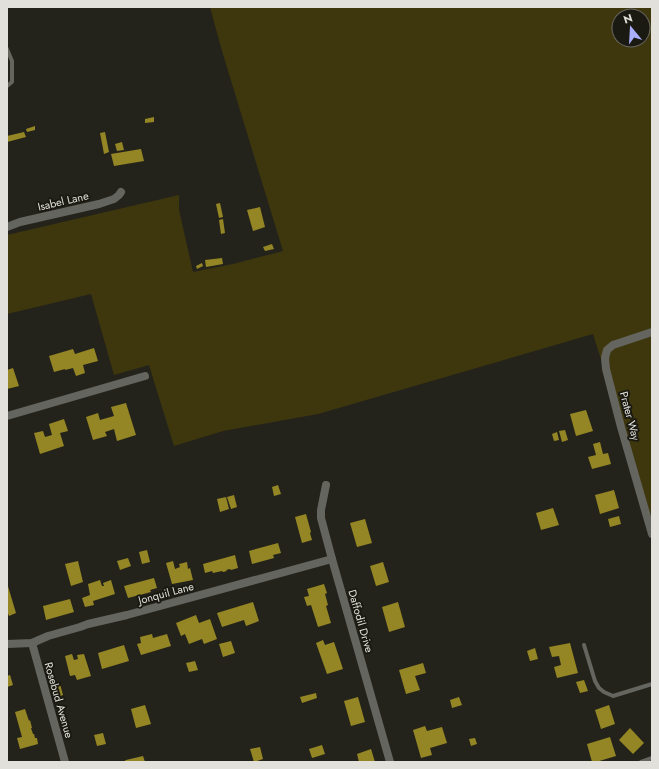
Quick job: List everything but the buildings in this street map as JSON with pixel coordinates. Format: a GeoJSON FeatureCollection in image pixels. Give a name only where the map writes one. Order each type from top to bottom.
{"type":"FeatureCollection","features":[{"type":"Feature","properties":{"kind":"street","name":"Isabel Lane"},"geometry":{"type":"LineString","coordinates":[[7,227],[20,222],[99,204],[114,199],[121,192]]}},
{"type":"Feature","properties":{"kind":"street","name":"Prater Way"},"geometry":{"type":"LineString","coordinates":[[652,332],[613,345],[605,354],[605,363],[621,427],[652,534]]}},
{"type":"Feature","properties":{"kind":"street"},"geometry":{"type":"LineString","coordinates":[[7,416],[145,376]]}},
{"type":"Feature","properties":{"kind":"street","name":"Daffodil Drive"},"geometry":{"type":"LineString","coordinates":[[326,485],[321,518],[390,762]]}},
{"type":"Feature","properties":{"kind":"street","name":"Jonquil Lane"},"geometry":{"type":"LineString","coordinates":[[7,644],[32,643],[48,636],[88,624],[127,615],[332,559]]}},
{"type":"Feature","properties":{"kind":"street","name":"Rosebud Avenue"},"geometry":{"type":"LineString","coordinates":[[32,643],[65,762]]}},
{"type":"Feature","properties":{"kind":"lane"},"geometry":{"type":"LineString","coordinates":[[7,49],[12,61],[12,82],[7,86]]}},
{"type":"Feature","properties":{"kind":"lane"},"geometry":{"type":"LineString","coordinates":[[584,645],[595,681],[599,688],[604,692],[613,696],[652,684]]}},
{"type":"Feature","properties":{"kind":"lane"},"geometry":{"type":"LineString","coordinates":[[641,762],[652,758]]}},
{"type":"Feature","properties":{"kind":"shaded area"},"geometry":{"type":"Polygon","coordinates":[[[210,7],[652,7],[652,520],[593,334],[318,414],[223,431],[174,446],[149,365],[114,375],[91,294],[7,314],[7,235],[179,195],[179,210],[193,272],[233,264],[283,251],[210,7]]]}}]}
